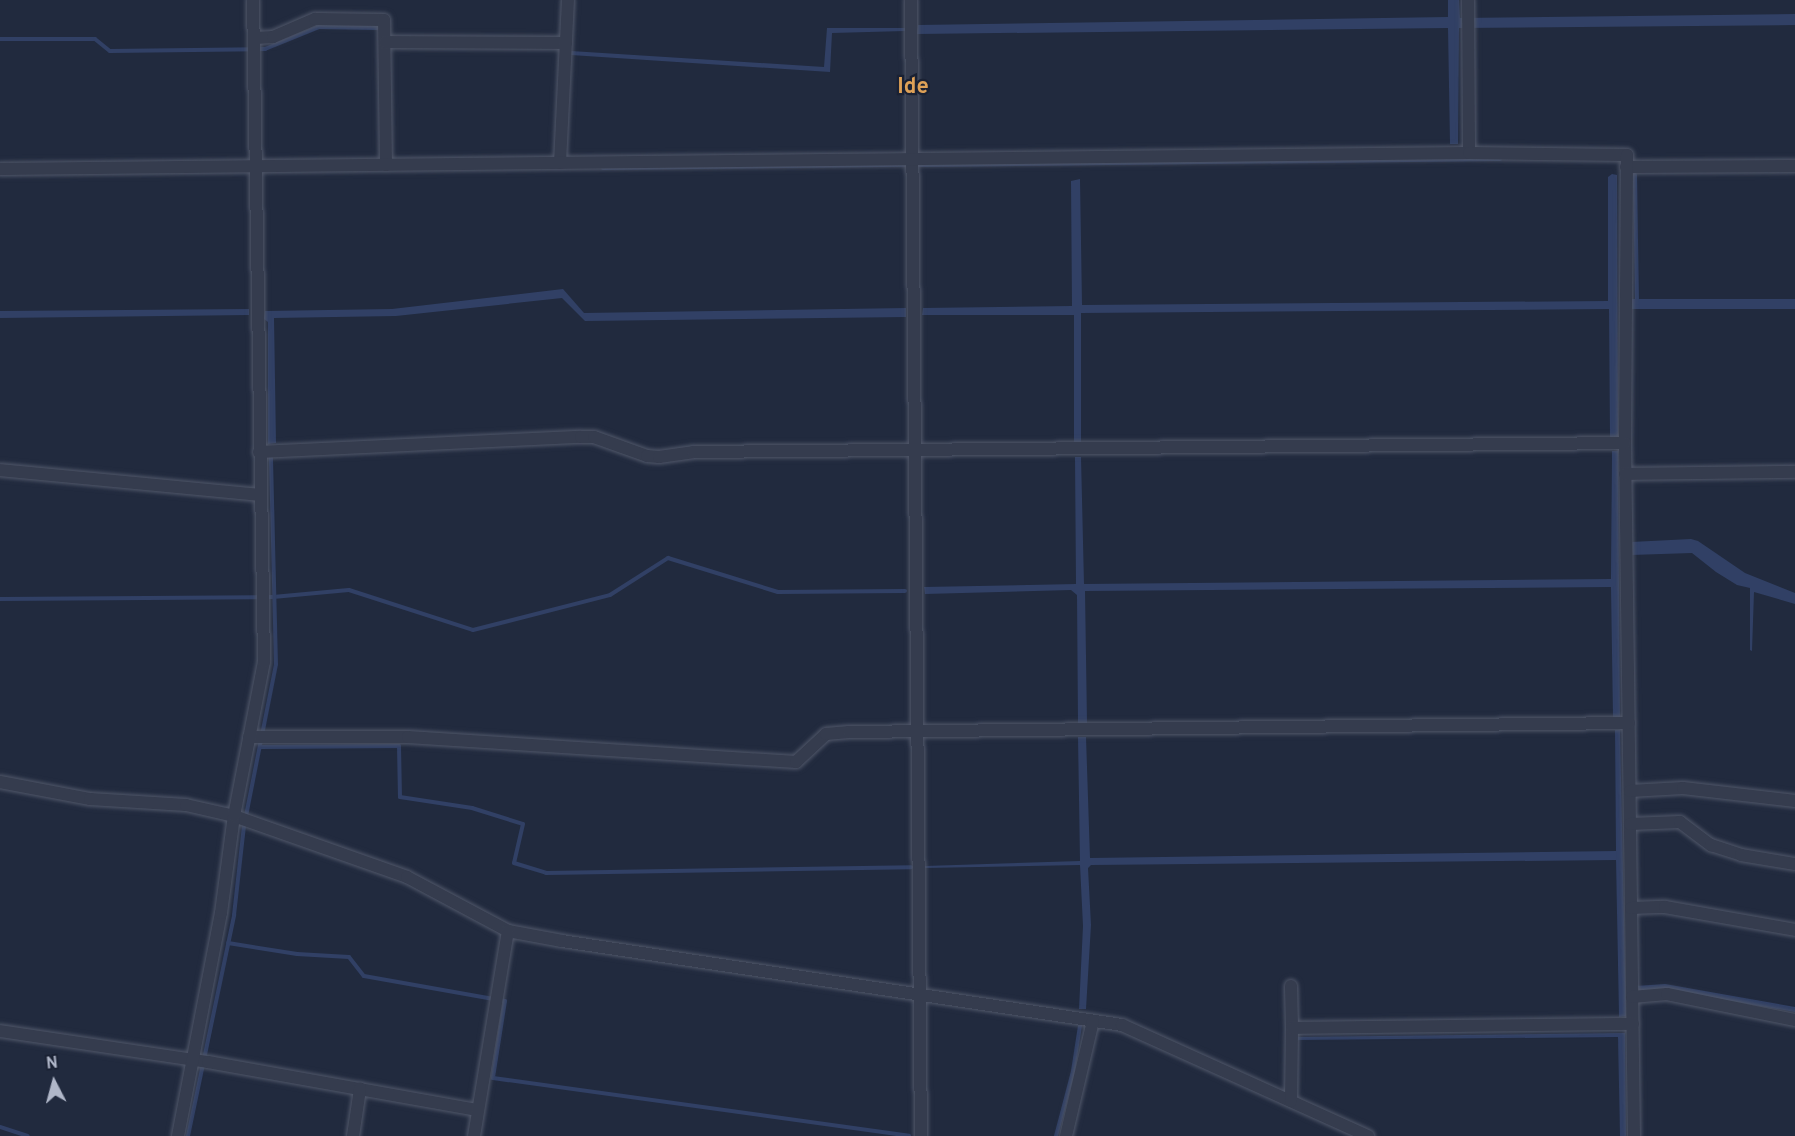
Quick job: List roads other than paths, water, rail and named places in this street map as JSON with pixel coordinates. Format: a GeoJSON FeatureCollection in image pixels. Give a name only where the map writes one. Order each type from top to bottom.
{"type":"FeatureCollection","features":[{"type":"Feature","properties":{"kind":"street"},"geometry":{"type":"LineString","coordinates":[[178,1136],[201,1061],[221,913],[258,737],[264,662],[260,495],[267,451],[256,166],[253,0]]}},
{"type":"Feature","properties":{"kind":"street"},"geometry":{"type":"LineString","coordinates":[[560,163],[568,0]]}},
{"type":"Feature","properties":{"kind":"street"},"geometry":{"type":"LineString","coordinates":[[911,0],[921,1136]]}},
{"type":"Feature","properties":{"kind":"street"},"geometry":{"type":"LineString","coordinates":[[1468,0],[1469,153]]}},
{"type":"Feature","properties":{"kind":"street"},"geometry":{"type":"LineString","coordinates":[[255,46],[315,19],[384,20],[386,165]]}},
{"type":"Feature","properties":{"kind":"street"},"geometry":{"type":"LineString","coordinates":[[384,42],[566,43]]}},
{"type":"Feature","properties":{"kind":"street"},"geometry":{"type":"LineString","coordinates":[[0,169],[1469,153],[1627,155],[1625,474],[1634,1136]]}},
{"type":"Feature","properties":{"kind":"street"},"geometry":{"type":"LineString","coordinates":[[1626,168],[1795,166]]}},
{"type":"Feature","properties":{"kind":"street"},"geometry":{"type":"LineString","coordinates":[[267,451],[581,437],[594,437],[647,456],[659,457],[693,452],[1625,443]]}},
{"type":"Feature","properties":{"kind":"street"},"geometry":{"type":"LineString","coordinates":[[0,470],[260,495]]}},
{"type":"Feature","properties":{"kind":"street"},"geometry":{"type":"LineString","coordinates":[[1625,474],[1795,472]]}},
{"type":"Feature","properties":{"kind":"street"},"geometry":{"type":"LineString","coordinates":[[258,737],[408,737],[796,762],[826,734],[1629,723]]}},
{"type":"Feature","properties":{"kind":"street"},"geometry":{"type":"LineString","coordinates":[[0,782],[90,798],[186,805],[241,819],[407,877],[508,931],[1122,1025],[1368,1136]]}},
{"type":"Feature","properties":{"kind":"street"},"geometry":{"type":"LineString","coordinates":[[1630,791],[1683,788],[1795,801]]}},
{"type":"Feature","properties":{"kind":"street"},"geometry":{"type":"LineString","coordinates":[[1630,824],[1680,822],[1711,845],[1740,855],[1795,864]]}},
{"type":"Feature","properties":{"kind":"street"},"geometry":{"type":"LineString","coordinates":[[1631,908],[1665,907],[1795,930]]}},
{"type":"Feature","properties":{"kind":"street"},"geometry":{"type":"LineString","coordinates":[[474,1136],[508,931]]}},
{"type":"Feature","properties":{"kind":"street"},"geometry":{"type":"LineString","coordinates":[[1290,986],[1291,1101]]}},
{"type":"Feature","properties":{"kind":"street"},"geometry":{"type":"LineString","coordinates":[[1632,997],[1667,994],[1795,1020]]}},
{"type":"Feature","properties":{"kind":"street"},"geometry":{"type":"LineString","coordinates":[[1066,1136],[1094,1021]]}},
{"type":"Feature","properties":{"kind":"street"},"geometry":{"type":"LineString","coordinates":[[1292,1028],[1633,1024]]}},
{"type":"Feature","properties":{"kind":"street"},"geometry":{"type":"LineString","coordinates":[[0,1031],[201,1061],[478,1110]]}},
{"type":"Feature","properties":{"kind":"street"},"geometry":{"type":"LineString","coordinates":[[353,1136],[360,1089]]}},
{"type":"Feature","properties":{"kind":"water"},"geometry":{"type":"Polygon","coordinates":[[[1448,0],[1459,0],[1460,18],[1795,14],[1795,25],[1459,28],[1458,144],[1450,144],[1448,28],[917,34],[918,25],[1448,17],[1448,0]]]}},
{"type":"Feature","properties":{"kind":"water"},"geometry":{"type":"Polygon","coordinates":[[[827,28],[905,28],[905,31],[832,33],[830,72],[571,55],[571,51],[824,67],[827,28]]]}},
{"type":"Feature","properties":{"kind":"water"},"geometry":{"type":"Polygon","coordinates":[[[1612,174],[1617,175],[1618,438],[1610,437],[1609,309],[1081,313],[1081,443],[1074,443],[1074,315],[922,315],[923,308],[1072,306],[1071,181],[1080,179],[1082,305],[1608,301],[1608,177],[1612,174]]]}},
{"type":"Feature","properties":{"kind":"water"},"geometry":{"type":"Polygon","coordinates":[[[563,289],[584,313],[906,308],[906,317],[585,321],[562,298],[396,316],[274,318],[276,443],[268,444],[268,322],[264,319],[265,311],[392,309],[563,289]]]}},
{"type":"Feature","properties":{"kind":"water"},"geometry":{"type":"Polygon","coordinates":[[[1631,299],[1795,299],[1795,309],[1631,309],[1631,299]]]}},
{"type":"Feature","properties":{"kind":"water"},"geometry":{"type":"Polygon","coordinates":[[[249,309],[249,315],[0,318],[0,311],[249,309]]]}},
{"type":"Feature","properties":{"kind":"water"},"geometry":{"type":"Polygon","coordinates":[[[1612,451],[1618,451],[1620,719],[1613,717],[1611,587],[1085,591],[1087,723],[1078,723],[1077,595],[1071,590],[925,594],[924,587],[1076,584],[1075,457],[1081,457],[1084,584],[1611,579],[1612,451]]]}},
{"type":"Feature","properties":{"kind":"water"},"geometry":{"type":"Polygon","coordinates":[[[1691,539],[1698,541],[1745,573],[1795,593],[1795,604],[1754,592],[1752,651],[1750,650],[1750,588],[1737,585],[1692,553],[1631,555],[1631,542],[1691,539]]]}},
{"type":"Feature","properties":{"kind":"water"},"geometry":{"type":"Polygon","coordinates":[[[1615,730],[1620,730],[1626,1016],[1619,1017],[1616,860],[1091,865],[1088,868],[1091,925],[1086,1009],[1079,1009],[1083,926],[1080,865],[925,868],[925,866],[1080,861],[1078,737],[1086,737],[1090,858],[1616,851],[1615,730]]]}},
{"type":"Feature","properties":{"kind":"water"},"geometry":{"type":"Polygon","coordinates":[[[1665,984],[1795,1007],[1795,1012],[1668,990],[1640,991],[1636,986],[1665,984]]]}},
{"type":"Feature","properties":{"kind":"water"},"geometry":{"type":"Polygon","coordinates":[[[1625,1033],[1626,1136],[1620,1136],[1618,1037],[1296,1040],[1296,1037],[1625,1033]]]}},
{"type":"Feature","properties":{"kind":"waterway"},"geometry":{"type":"LineString","coordinates":[[0,39],[95,39],[110,51],[265,49],[319,27],[377,28]]}},
{"type":"Feature","properties":{"kind":"waterway"},"geometry":{"type":"LineString","coordinates":[[919,165],[1500,159]]}},
{"type":"Feature","properties":{"kind":"waterway"},"geometry":{"type":"LineString","coordinates":[[603,168],[905,165]]}},
{"type":"Feature","properties":{"kind":"waterway"},"geometry":{"type":"LineString","coordinates":[[1635,175],[1637,303]]}},
{"type":"Feature","properties":{"kind":"waterway"},"geometry":{"type":"LineString","coordinates":[[188,1136],[234,915],[244,826],[276,664],[271,453]]}},
{"type":"Feature","properties":{"kind":"waterway"},"geometry":{"type":"LineString","coordinates":[[0,599],[273,597],[349,590],[473,630],[610,595],[668,558],[778,592],[905,591]]}},
{"type":"Feature","properties":{"kind":"waterway"},"geometry":{"type":"LineString","coordinates":[[260,747],[399,746],[400,797],[472,808],[523,824],[514,863],[546,873],[911,867]]}},
{"type":"Feature","properties":{"kind":"waterway"},"geometry":{"type":"LineString","coordinates":[[228,943],[297,954],[349,957],[364,976],[505,1001],[493,1078],[909,1136]]}},
{"type":"Feature","properties":{"kind":"waterway"},"geometry":{"type":"LineString","coordinates":[[1056,1136],[1073,1071],[1080,1026]]}},
{"type":"Feature","properties":{"kind":"waterway"},"geometry":{"type":"LineString","coordinates":[[0,1127],[28,1136]]}},
{"type":"Feature","properties":{"kind":"district","name":"Ide"},"geometry":{"type":"Point","coordinates":[913,88]}}]}
